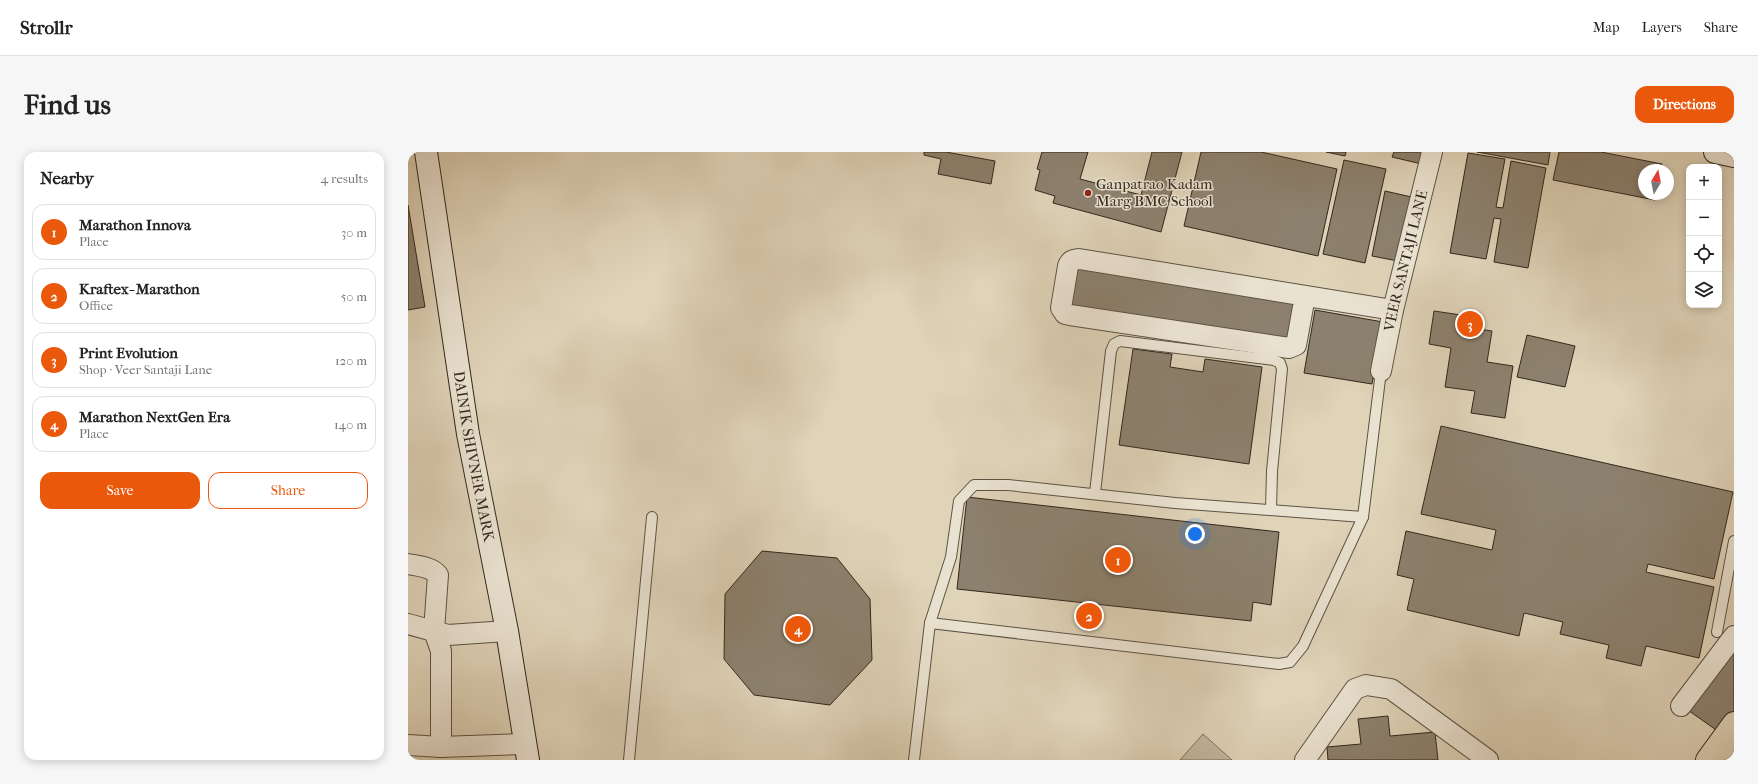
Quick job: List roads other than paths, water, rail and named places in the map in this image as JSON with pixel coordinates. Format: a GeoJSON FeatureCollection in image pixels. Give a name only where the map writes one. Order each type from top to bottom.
{"type":"FeatureCollection","features":[{"type":"Feature","properties":{"kind":"main road","name":"DAINIK SHIVNER MARK"},"geometry":{"type":"LineString","coordinates":[[426,152],[468,434],[507,632],[526,752]]}},
{"type":"Feature","properties":{"kind":"main road"},"geometry":{"type":"LineString","coordinates":[[1715,152],[1734,156]]}},
{"type":"Feature","properties":{"kind":"main road"},"geometry":{"type":"LineString","coordinates":[[1707,760],[1732,738]]}},
{"type":"Feature","properties":{"kind":"main road"},"geometry":{"type":"LineString","coordinates":[[1729,760],[1732,738]]}},
{"type":"Feature","properties":{"kind":"street","name":"VEER SANTAJI LANE"},"geometry":{"type":"LineString","coordinates":[[1382,371],[1393,310],[1432,152]]}},
{"type":"Feature","properties":{"kind":"street"},"geometry":{"type":"LineString","coordinates":[[1305,296],[1296,345],[1289,348],[1070,315],[1065,314],[1061,308],[1069,262],[1079,259],[1393,310]]}},
{"type":"Feature","properties":{"kind":"street"},"geometry":{"type":"LineString","coordinates":[[408,564],[431,569],[438,575],[434,631],[441,651],[441,747]]}},
{"type":"Feature","properties":{"kind":"street"},"geometry":{"type":"LineString","coordinates":[[408,624],[448,635],[507,632]]}},
{"type":"Feature","properties":{"kind":"street"},"geometry":{"type":"LineString","coordinates":[[1681,706],[1726,634]]}},
{"type":"Feature","properties":{"kind":"street"},"geometry":{"type":"LineString","coordinates":[[1305,760],[1355,689],[1366,685],[1391,689],[1488,760]]}},
{"type":"Feature","properties":{"kind":"street"},"geometry":{"type":"LineString","coordinates":[[408,745],[526,752]]}},
{"type":"Feature","properties":{"kind":"lane"},"geometry":{"type":"LineString","coordinates":[[1095,493],[1111,351],[1114,344],[1120,341],[1274,360],[1280,363],[1282,369],[1272,471],[1271,510]]}},
{"type":"Feature","properties":{"kind":"lane"},"geometry":{"type":"LineString","coordinates":[[930,623],[1279,664],[1290,662],[1303,646],[1363,517],[1382,371]]}},
{"type":"Feature","properties":{"kind":"lane"},"geometry":{"type":"LineString","coordinates":[[914,760],[930,623],[951,557],[959,501],[974,485],[1008,485],[1095,493],[1175,503],[1363,517]]}},
{"type":"Feature","properties":{"kind":"lane"},"geometry":{"type":"LineString","coordinates":[[628,760],[652,517]]}},
{"type":"Feature","properties":{"kind":"lane"},"geometry":{"type":"LineString","coordinates":[[1726,634],[1734,541]]}},
{"type":"Feature","properties":{"kind":"place","name":"Ganpatrao Kadam Marg BMC School"},"geometry":{"type":"Point","coordinates":[1088,193]}},
{"type":"Feature","properties":{"kind":"place","name":"Print Evolution"},"geometry":{"type":"Point","coordinates":[1470,324]}},
{"type":"Feature","properties":{"kind":"place","name":"Marathon Innova"},"geometry":{"type":"Point","coordinates":[1118,560]}},
{"type":"Feature","properties":{"kind":"place","name":"Kraftex- Marathon"},"geometry":{"type":"Point","coordinates":[1089,616]}},
{"type":"Feature","properties":{"kind":"place","name":"Marathon NextGen Era"},"geometry":{"type":"Point","coordinates":[798,629]}}]}
